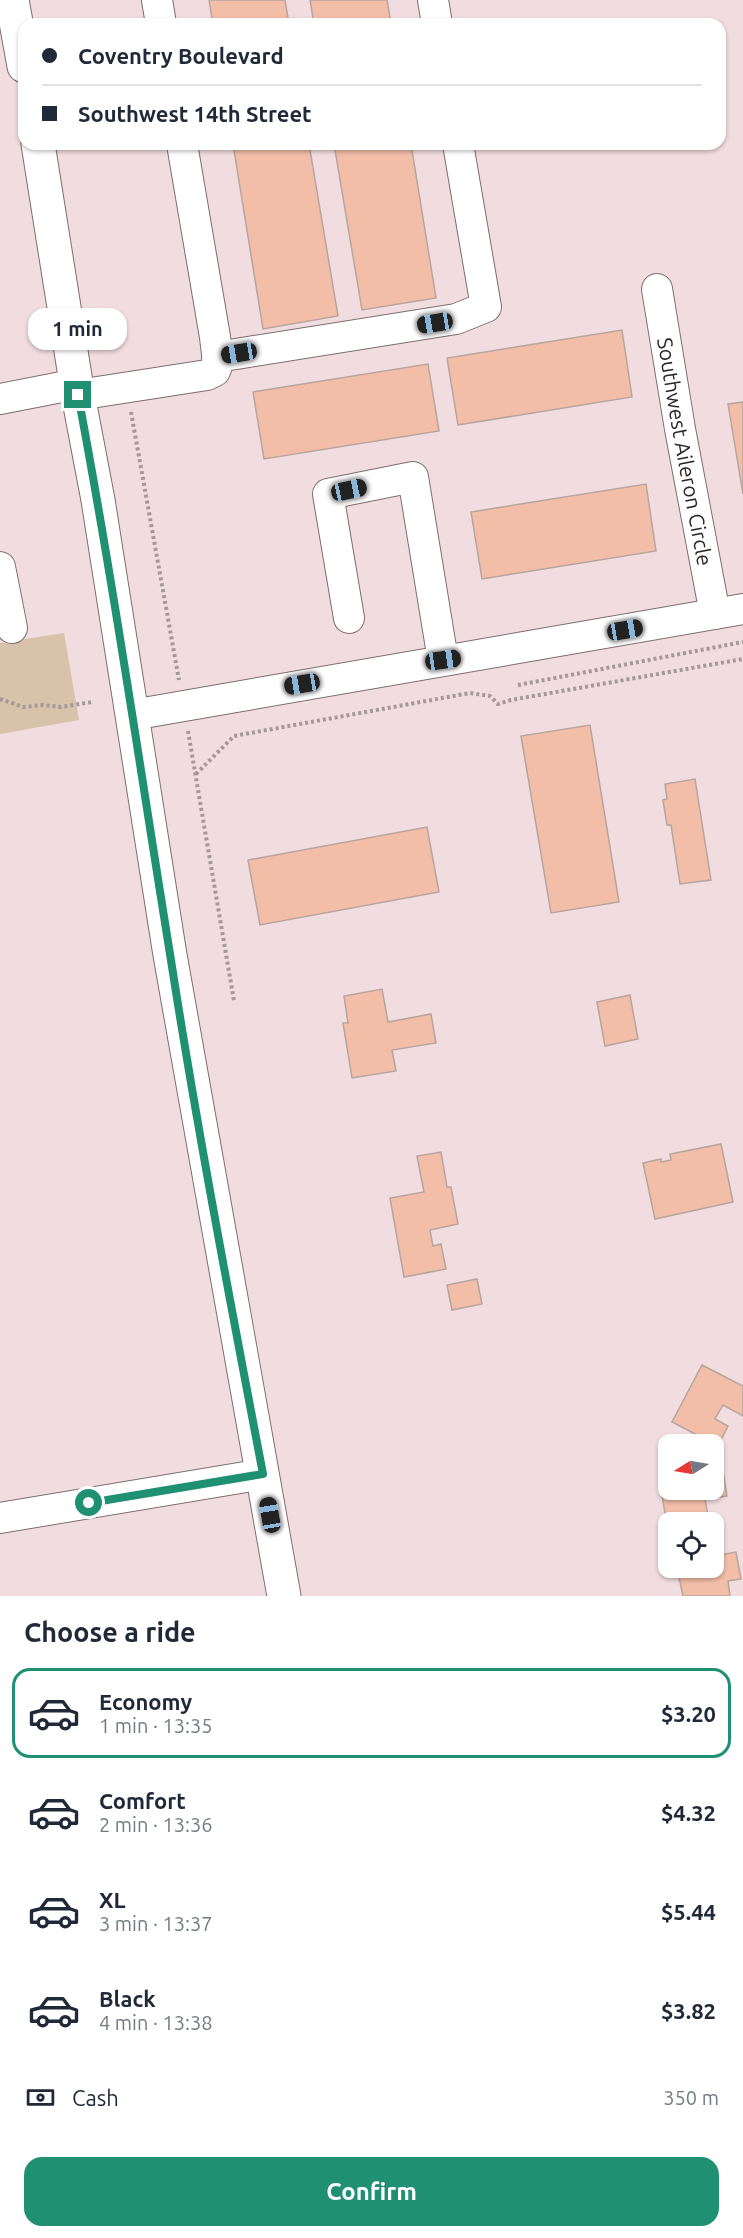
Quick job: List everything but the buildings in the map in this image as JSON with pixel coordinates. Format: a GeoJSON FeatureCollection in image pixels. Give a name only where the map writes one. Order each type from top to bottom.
{"type":"FeatureCollection","features":[{"type":"Feature","properties":{"kind":"main road"},"geometry":{"type":"LineString","coordinates":[[15,0],[18,22]]}},
{"type":"Feature","properties":{"kind":"main road"},"geometry":{"type":"LineString","coordinates":[[39,150],[184,1037],[285,1596]]}},
{"type":"Feature","properties":{"kind":"street"},"geometry":{"type":"LineString","coordinates":[[157,0],[160,18]]}},
{"type":"Feature","properties":{"kind":"street"},"geometry":{"type":"LineString","coordinates":[[433,0],[436,18]]}},
{"type":"Feature","properties":{"kind":"street"},"geometry":{"type":"LineString","coordinates":[[0,399],[78,389],[127,388],[207,375],[215,371],[217,357],[183,150]]}},
{"type":"Feature","properties":{"kind":"street"},"geometry":{"type":"LineString","coordinates":[[217,357],[456,319],[486,307],[459,150]]}},
{"type":"Feature","properties":{"kind":"street","name":"Southwest Aileron Circle"},"geometry":{"type":"LineString","coordinates":[[657,289],[680,429],[729,612]]}},
{"type":"Feature","properties":{"kind":"street"},"geometry":{"type":"LineString","coordinates":[[348,618],[328,494],[413,477],[443,660]]}},
{"type":"Feature","properties":{"kind":"street"},"geometry":{"type":"LineString","coordinates":[[0,567],[6,612]]}},
{"type":"Feature","properties":{"kind":"street"},"geometry":{"type":"LineString","coordinates":[[132,715],[729,612]]}},
{"type":"Feature","properties":{"kind":"street"},"geometry":{"type":"LineString","coordinates":[[0,1518],[263,1474]]}},
{"type":"Feature","properties":{"kind":"path"},"geometry":{"type":"LineString","coordinates":[[127,388],[179,682]]}},
{"type":"Feature","properties":{"kind":"path"},"geometry":{"type":"LineString","coordinates":[[518,685],[743,642]]}},
{"type":"Feature","properties":{"kind":"path"},"geometry":{"type":"LineString","coordinates":[[196,774],[234,736],[470,693],[490,696],[498,704],[743,659]]}},
{"type":"Feature","properties":{"kind":"path"},"geometry":{"type":"LineString","coordinates":[[0,699],[23,708],[43,705],[61,707],[92,702]]}},
{"type":"Feature","properties":{"kind":"path"},"geometry":{"type":"LineString","coordinates":[[187,726],[234,1001]]}},
{"type":"Feature","properties":{"kind":"shaded area"},"geometry":{"type":"Polygon","coordinates":[[[64,633],[79,720],[0,734],[0,643],[64,633]]]}},
{"type":"Feature","properties":{"kind":"route"},"geometry":{"type":"LineString","coordinates":[[78,395],[98,500],[170,956],[206,1166],[263,1474],[89,1503]]}}]}
